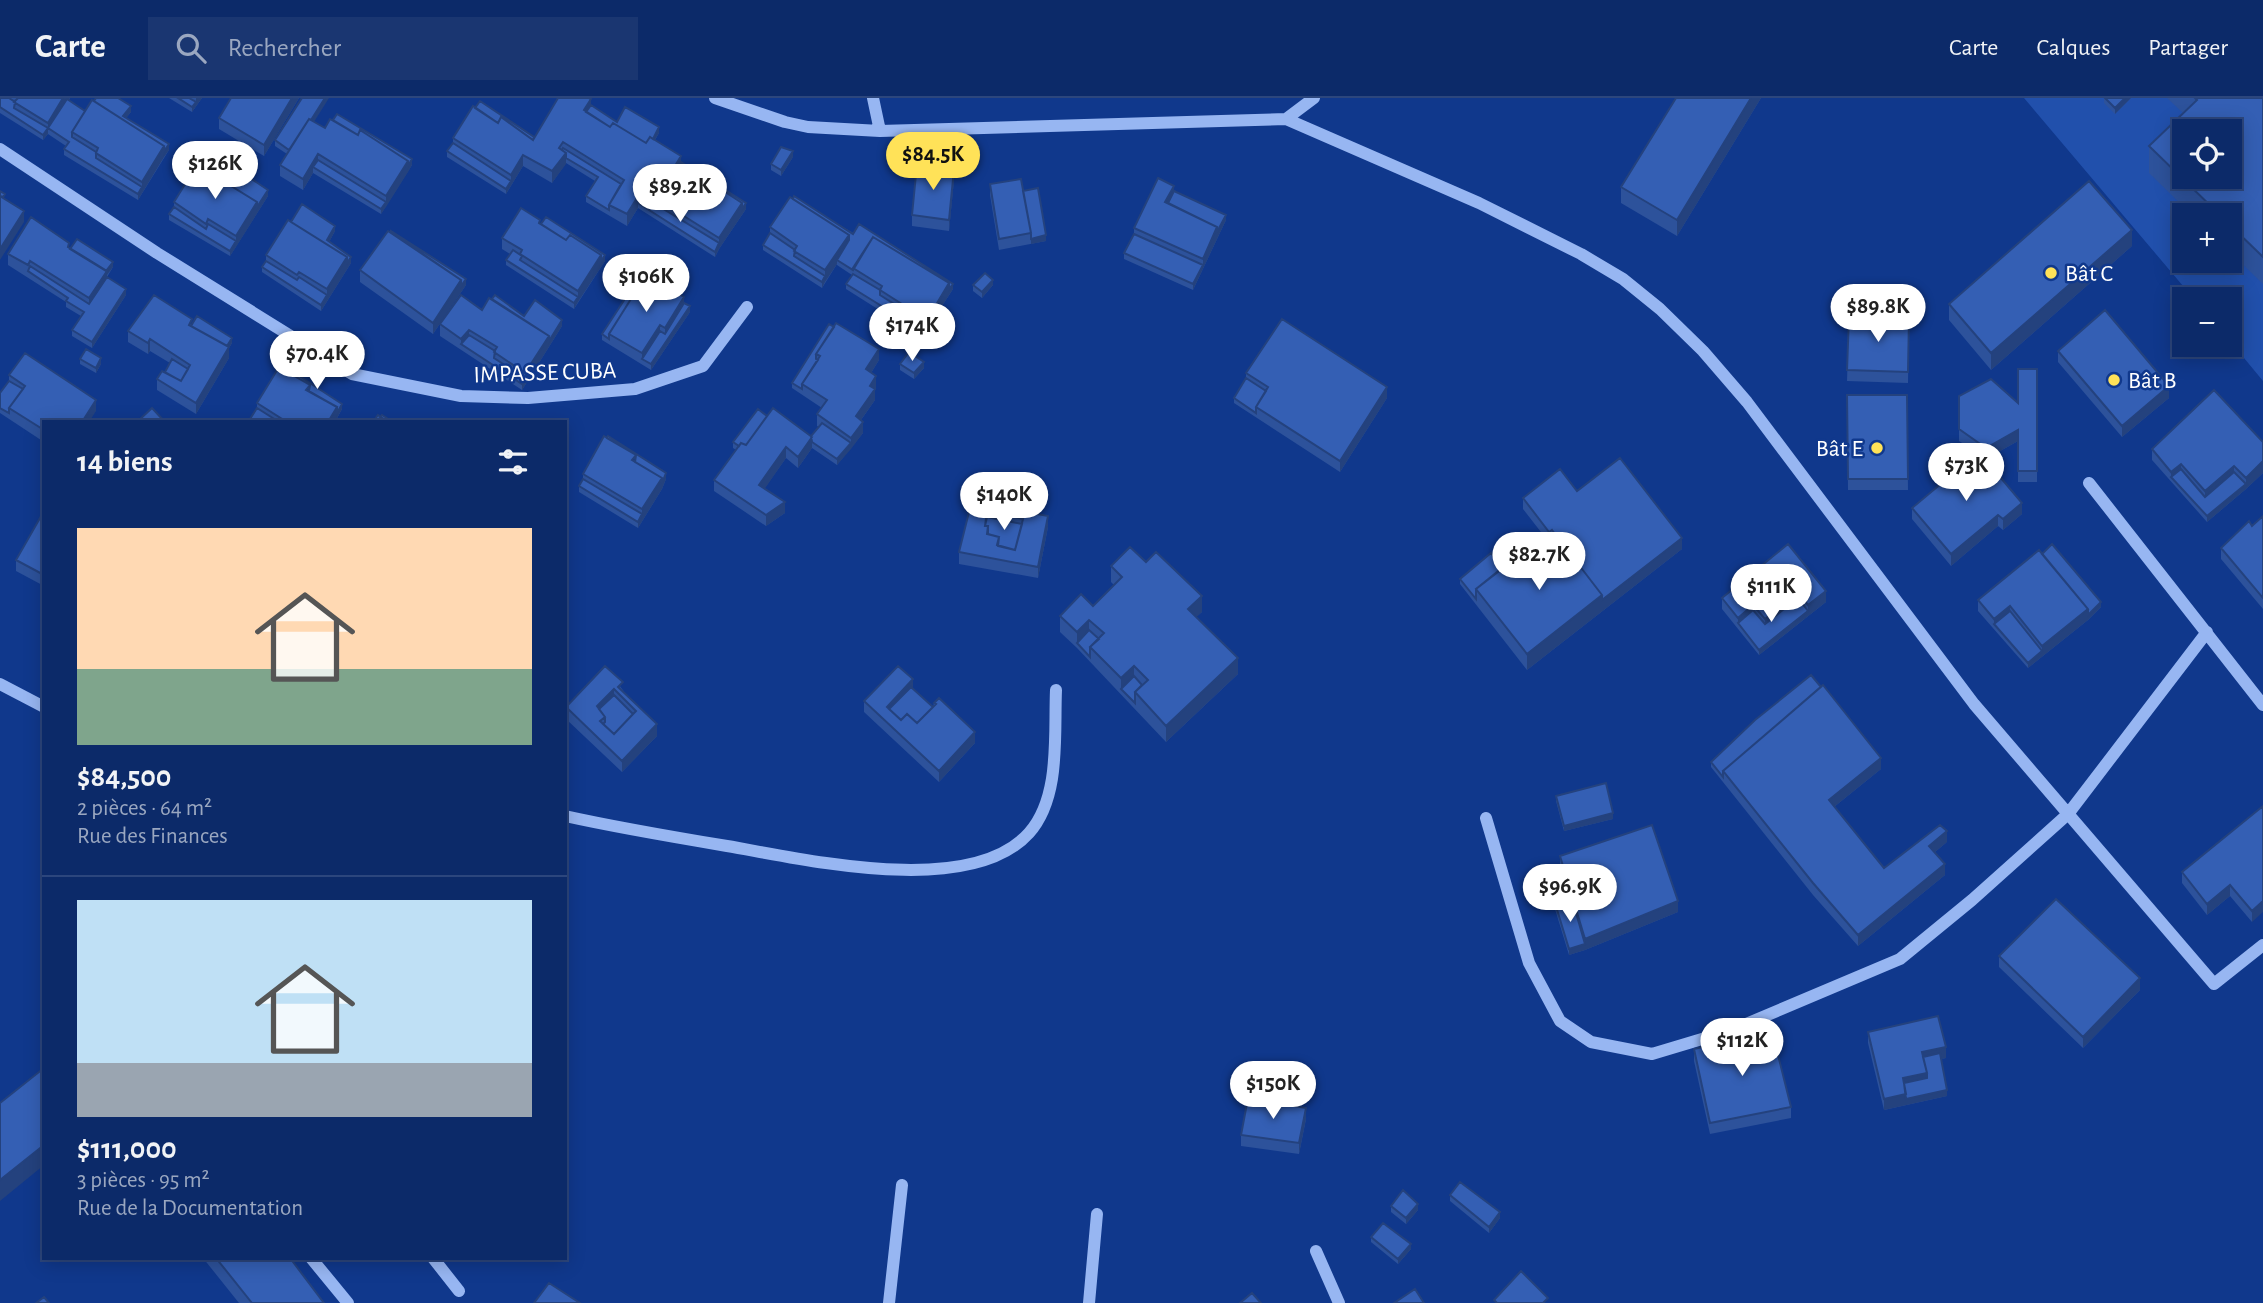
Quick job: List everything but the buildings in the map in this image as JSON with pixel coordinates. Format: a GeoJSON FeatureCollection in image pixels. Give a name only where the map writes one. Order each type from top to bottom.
{"type":"FeatureCollection","features":[{"type":"Feature","properties":{"kind":"street"},"geometry":{"type":"LineString","coordinates":[[715,98],[808,127],[880,131],[1286,119],[1479,203],[1581,254],[1623,279],[1660,309],[1703,351],[1747,402],[1974,704],[2214,984],[2263,945]]}},
{"type":"Feature","properties":{"kind":"street"},"geometry":{"type":"LineString","coordinates":[[873,98],[880,131]]}},
{"type":"Feature","properties":{"kind":"street"},"geometry":{"type":"LineString","coordinates":[[1286,119],[1314,98]]}},
{"type":"Feature","properties":{"kind":"street","name":"IMPASSE CUBA"},"geometry":{"type":"LineString","coordinates":[[0,149],[157,253],[352,374],[461,396],[528,398],[635,389],[704,366],[747,307]]}},
{"type":"Feature","properties":{"kind":"street"},"geometry":{"type":"LineString","coordinates":[[2089,483],[2263,705]]}},
{"type":"Feature","properties":{"kind":"street"},"geometry":{"type":"LineString","coordinates":[[1486,818],[1529,963],[1560,1021],[1591,1042],[1652,1054],[1732,1030],[1900,959],[1972,900],[2068,814],[2207,632]]}},
{"type":"Feature","properties":{"kind":"street"},"geometry":{"type":"LineString","coordinates":[[0,684],[42,707]]}},
{"type":"Feature","properties":{"kind":"street"},"geometry":{"type":"LineString","coordinates":[[567,816],[621,829],[851,868],[943,868],[989,859],[1012,847],[1029,833],[1051,793],[1056,690]]}},
{"type":"Feature","properties":{"kind":"street"},"geometry":{"type":"LineString","coordinates":[[889,1303],[902,1185]]}},
{"type":"Feature","properties":{"kind":"street"},"geometry":{"type":"LineString","coordinates":[[1089,1303],[1097,1214]]}},
{"type":"Feature","properties":{"kind":"street"},"geometry":{"type":"LineString","coordinates":[[1316,1251],[1339,1303]]}},
{"type":"Feature","properties":{"kind":"street"},"geometry":{"type":"LineString","coordinates":[[313,1260],[348,1303]]}},
{"type":"Feature","properties":{"kind":"street"},"geometry":{"type":"LineString","coordinates":[[435,1260],[459,1291]]}},
{"type":"Feature","properties":{"kind":"shaded area"},"geometry":{"type":"Polygon","coordinates":[[[2024,98],[2263,98],[2263,381],[2242,356],[2242,287],[2184,287],[2172,273],[2242,273],[2242,203],[2172,203],[2172,273],[2024,98]]]}},
{"type":"Feature","properties":{"kind":"place","name":"Bât C"},"geometry":{"type":"Point","coordinates":[2051,273]}},
{"type":"Feature","properties":{"kind":"place","name":"Bât B"},"geometry":{"type":"Point","coordinates":[2114,380]}},
{"type":"Feature","properties":{"kind":"place","name":"Bât E"},"geometry":{"type":"Point","coordinates":[1877,448]}}]}
